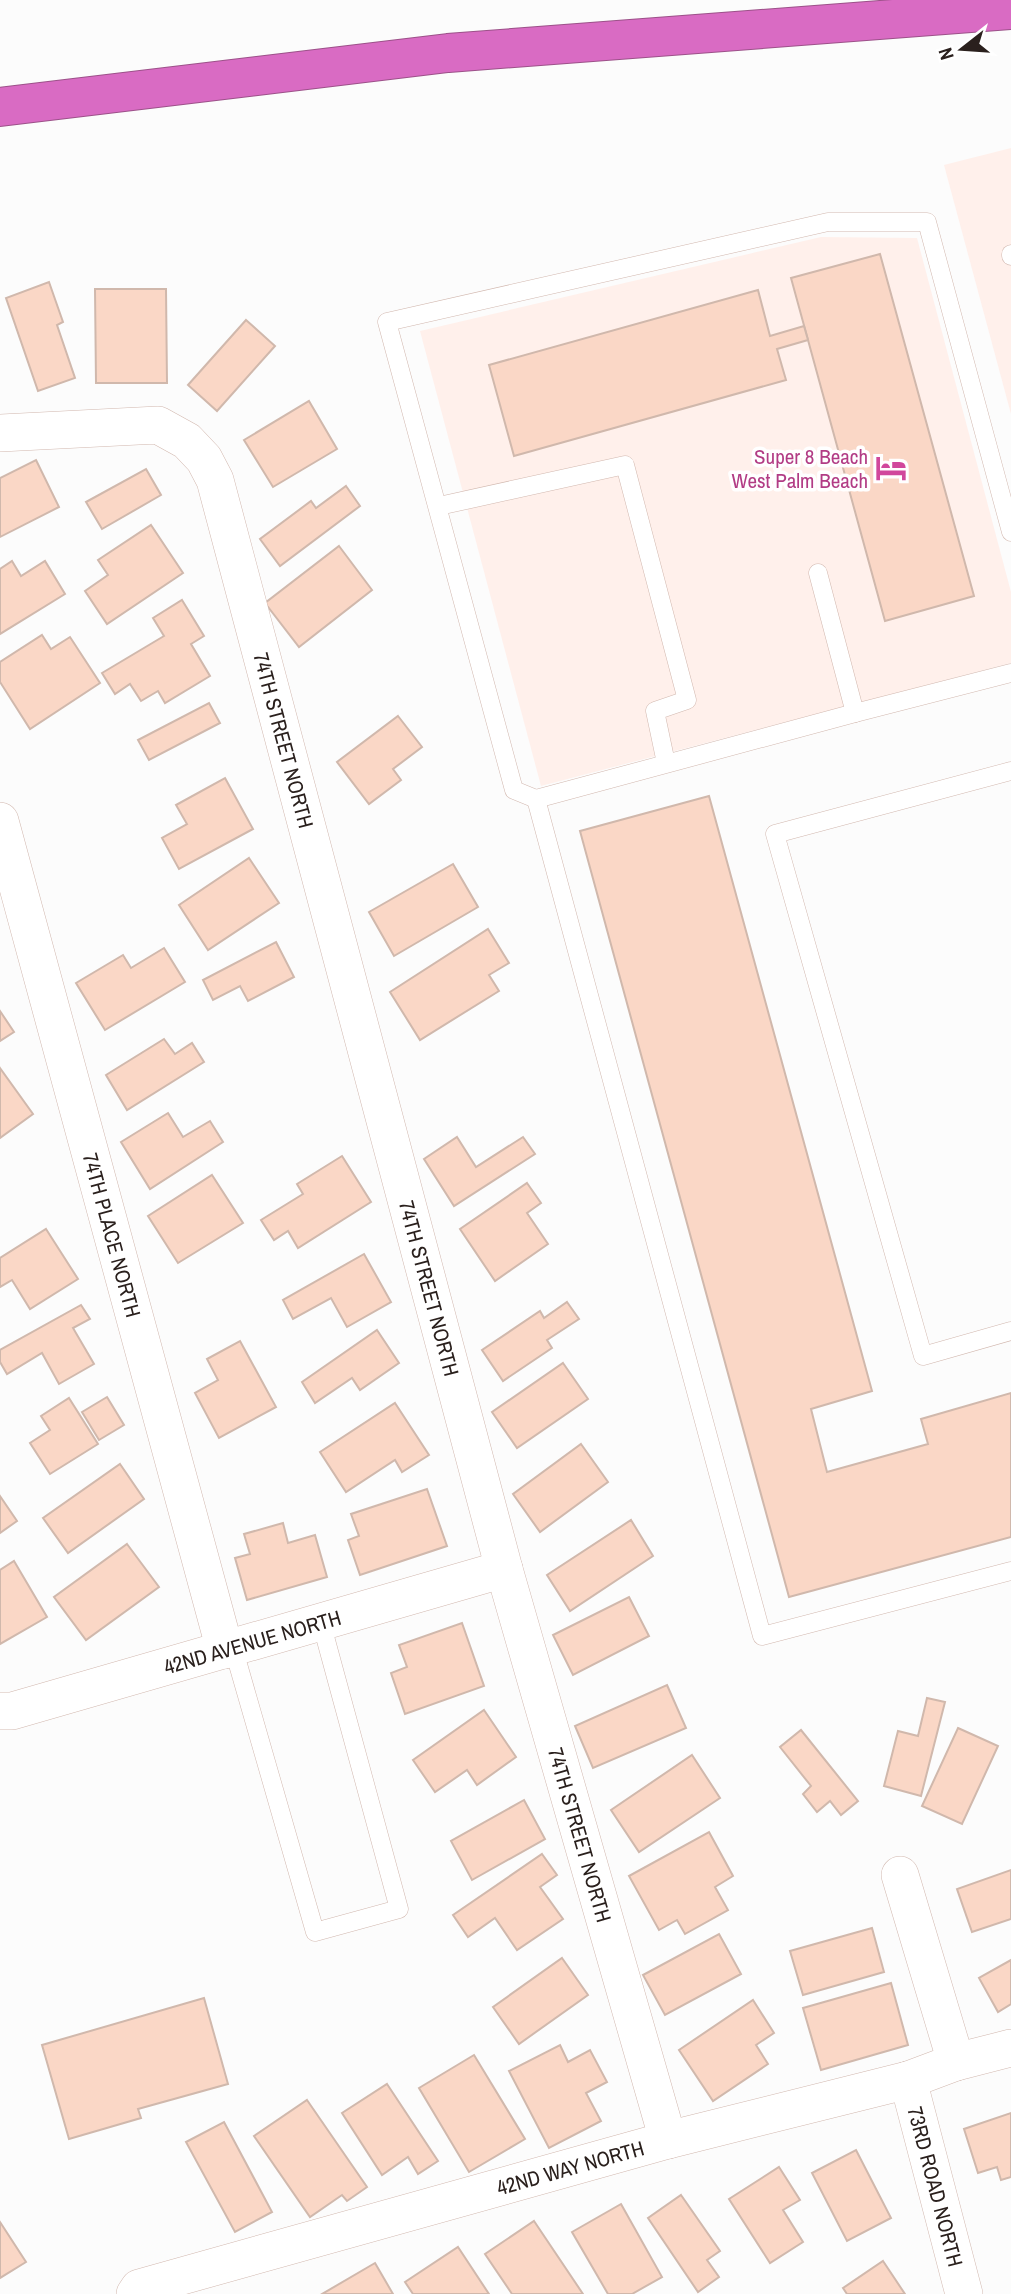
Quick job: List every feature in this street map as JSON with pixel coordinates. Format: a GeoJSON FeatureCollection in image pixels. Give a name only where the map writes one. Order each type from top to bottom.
{"type":"FeatureCollection","features":[{"type":"Feature","properties":{"kind":"highway"},"geometry":{"type":"LineString","coordinates":[[0,107],[448,53],[1011,10]]}},
{"type":"Feature","properties":{"kind":"street","name":"74TH STREET NORTH"},"geometry":{"type":"LineString","coordinates":[[0,433],[158,425],[187,441],[204,459],[215,480],[504,1569],[668,2140]]}},
{"type":"Feature","properties":{"kind":"street","name":"74TH PLACE NORTH"},"geometry":{"type":"LineString","coordinates":[[0,821],[229,1648]]}},
{"type":"Feature","properties":{"kind":"street","name":"42ND AVENUE NORTH"},"geometry":{"type":"LineString","coordinates":[[0,1711],[12,1711],[504,1569]]}},
{"type":"Feature","properties":{"kind":"street"},"geometry":{"type":"LineString","coordinates":[[900,1875],[956,2062]]}},
{"type":"Feature","properties":{"kind":"street","name":"42ND WAY NORTH"},"geometry":{"type":"LineString","coordinates":[[135,2294],[139,2288],[218,2264],[668,2140],[908,2080],[956,2062],[1011,2048]]}},
{"type":"Feature","properties":{"kind":"street","name":"73RD ROAD NORTH"},"geometry":{"type":"LineString","coordinates":[[908,2080],[964,2294]]}},
{"type":"Feature","properties":{"kind":"lane"},"geometry":{"type":"LineString","coordinates":[[1011,532],[927,222],[828,222],[387,322],[514,790],[536,799],[1011,673]]}},
{"type":"Feature","properties":{"kind":"lane"},"geometry":{"type":"LineString","coordinates":[[439,506],[625,465],[687,700],[654,711],[667,763]]}},
{"type":"Feature","properties":{"kind":"lane"},"geometry":{"type":"LineString","coordinates":[[818,573],[855,713]]}},
{"type":"Feature","properties":{"kind":"lane"},"geometry":{"type":"LineString","coordinates":[[1011,771],[775,834],[923,1356],[1011,1331]]}},
{"type":"Feature","properties":{"kind":"lane"},"geometry":{"type":"LineString","coordinates":[[536,799],[762,1636],[1011,1571]]}},
{"type":"Feature","properties":{"kind":"lane"},"geometry":{"type":"LineString","coordinates":[[229,1648],[315,1932],[399,1909],[321,1622]]}},
{"type":"Feature","properties":{"kind":"shaded area"},"geometry":{"type":"Polygon","coordinates":[[[1011,148],[1011,414],[944,165],[1011,148]]]}},
{"type":"Feature","properties":{"kind":"shaded area"},"geometry":{"type":"Polygon","coordinates":[[[821,237],[917,238],[1011,592],[1011,663],[541,786],[420,331],[821,237]]]}},
{"type":"Feature","properties":{"kind":"building","name":"Super 8 Beach West Palm Beach"},"geometry":{"type":"Polygon","coordinates":[[[880,254],[974,596],[885,621],[791,278],[880,254]]]}},
{"type":"Feature","properties":{"kind":"building"},"geometry":{"type":"Polygon","coordinates":[[[49,282],[63,322],[57,325],[75,378],[38,391],[6,298],[49,282]]]}},
{"type":"Feature","properties":{"kind":"building"},"geometry":{"type":"Polygon","coordinates":[[[95,289],[166,289],[167,383],[96,383],[95,289]]]}},
{"type":"Feature","properties":{"kind":"building","name":"Super 8 Beach West Palm Beach"},"geometry":{"type":"Polygon","coordinates":[[[758,290],[770,336],[804,326],[808,340],[777,349],[786,380],[514,456],[489,365],[758,290]]]}},
{"type":"Feature","properties":{"kind":"building"},"geometry":{"type":"Polygon","coordinates":[[[246,320],[275,346],[217,411],[188,385],[246,320]]]}},
{"type":"Feature","properties":{"kind":"building"},"geometry":{"type":"Polygon","coordinates":[[[309,401],[337,449],[273,487],[244,440],[309,401]]]}},
{"type":"Feature","properties":{"kind":"building"},"geometry":{"type":"Polygon","coordinates":[[[36,460],[59,507],[0,537],[0,478],[36,460]]]}},
{"type":"Feature","properties":{"kind":"building"},"geometry":{"type":"Polygon","coordinates":[[[146,469],[161,495],[102,529],[86,502],[146,469]]]}},
{"type":"Feature","properties":{"kind":"building"},"geometry":{"type":"Polygon","coordinates":[[[346,486],[360,506],[280,566],[260,539],[311,501],[316,508],[346,486]]]}},
{"type":"Feature","properties":{"kind":"building"},"geometry":{"type":"Polygon","coordinates":[[[151,525],[183,573],[107,624],[85,591],[108,575],[98,560],[151,525]]]}},
{"type":"Feature","properties":{"kind":"building"},"geometry":{"type":"Polygon","coordinates":[[[339,546],[372,590],[299,647],[265,603],[339,546]]]}},
{"type":"Feature","properties":{"kind":"building"},"geometry":{"type":"Polygon","coordinates":[[[12,561],[21,576],[45,561],[65,594],[0,634],[0,569],[12,561]]]}},
{"type":"Feature","properties":{"kind":"building"},"geometry":{"type":"Polygon","coordinates":[[[182,600],[204,636],[191,644],[210,676],[165,703],[158,691],[141,701],[130,684],[115,694],[102,673],[164,636],[153,618],[182,600]]]}},
{"type":"Feature","properties":{"kind":"building"},"geometry":{"type":"Polygon","coordinates":[[[42,635],[51,649],[70,637],[100,683],[30,729],[0,682],[0,662],[42,635]]]}},
{"type":"Feature","properties":{"kind":"building"},"geometry":{"type":"Polygon","coordinates":[[[209,703],[220,723],[149,760],[138,740],[209,703]]]}},
{"type":"Feature","properties":{"kind":"building"},"geometry":{"type":"Polygon","coordinates":[[[398,716],[422,747],[393,769],[401,780],[369,804],[337,762],[398,716]]]}},
{"type":"Feature","properties":{"kind":"building"},"geometry":{"type":"Polygon","coordinates":[[[225,778],[253,829],[179,869],[162,838],[187,824],[176,805],[225,778]]]}},
{"type":"Feature","properties":{"kind":"building"},"geometry":{"type":"Polygon","coordinates":[[[709,796],[872,1391],[811,1409],[827,1472],[928,1444],[921,1419],[1011,1393],[1011,1537],[789,1597],[580,831],[709,796]]]}},
{"type":"Feature","properties":{"kind":"building"},"geometry":{"type":"Polygon","coordinates":[[[249,858],[279,903],[208,950],[179,905],[249,858]]]}},
{"type":"Feature","properties":{"kind":"building"},"geometry":{"type":"Polygon","coordinates":[[[453,864],[478,907],[394,956],[369,912],[453,864]]]}},
{"type":"Feature","properties":{"kind":"building"},"geometry":{"type":"Polygon","coordinates":[[[488,929],[509,963],[489,975],[499,991],[420,1040],[390,992],[488,929]]]}},
{"type":"Feature","properties":{"kind":"building"},"geometry":{"type":"Polygon","coordinates":[[[276,942],[294,977],[248,1001],[240,986],[213,1000],[203,980],[276,942]]]}},
{"type":"Feature","properties":{"kind":"building"},"geometry":{"type":"Polygon","coordinates":[[[164,948],[185,982],[105,1030],[76,983],[123,955],[131,968],[164,948]]]}},
{"type":"Feature","properties":{"kind":"building"},"geometry":{"type":"Polygon","coordinates":[[[0,1011],[14,1032],[0,1041],[0,1011]]]}},
{"type":"Feature","properties":{"kind":"building"},"geometry":{"type":"Polygon","coordinates":[[[164,1039],[175,1054],[192,1043],[204,1062],[127,1110],[106,1075],[164,1039]]]}},
{"type":"Feature","properties":{"kind":"building"},"geometry":{"type":"Polygon","coordinates":[[[0,1068],[33,1114],[0,1138],[0,1068]]]}},
{"type":"Feature","properties":{"kind":"building"},"geometry":{"type":"Polygon","coordinates":[[[168,1113],[183,1137],[210,1121],[223,1142],[150,1189],[121,1142],[168,1113]]]}},
{"type":"Feature","properties":{"kind":"building"},"geometry":{"type":"Polygon","coordinates":[[[457,1137],[476,1167],[523,1137],[535,1154],[454,1206],[424,1159],[457,1137]]]}},
{"type":"Feature","properties":{"kind":"building"},"geometry":{"type":"Polygon","coordinates":[[[342,1156],[371,1202],[298,1248],[288,1231],[274,1240],[261,1220],[303,1194],[297,1184],[342,1156]]]}},
{"type":"Feature","properties":{"kind":"building"},"geometry":{"type":"Polygon","coordinates":[[[212,1175],[243,1223],[178,1263],[148,1216],[212,1175]]]}},
{"type":"Feature","properties":{"kind":"building"},"geometry":{"type":"Polygon","coordinates":[[[527,1183],[541,1203],[527,1213],[548,1244],[495,1281],[460,1229],[527,1183]]]}},
{"type":"Feature","properties":{"kind":"building"},"geometry":{"type":"Polygon","coordinates":[[[46,1229],[78,1279],[30,1309],[12,1280],[0,1287],[0,1258],[46,1229]]]}},
{"type":"Feature","properties":{"kind":"building"},"geometry":{"type":"Polygon","coordinates":[[[364,1254],[391,1302],[347,1327],[331,1298],[293,1319],[283,1300],[364,1254]]]}},
{"type":"Feature","properties":{"kind":"building"},"geometry":{"type":"Polygon","coordinates":[[[567,1302],[579,1319],[547,1340],[552,1348],[503,1381],[482,1350],[540,1311],[544,1318],[567,1302]]]}},
{"type":"Feature","properties":{"kind":"building"},"geometry":{"type":"Polygon","coordinates":[[[81,1305],[90,1319],[73,1328],[94,1364],[59,1384],[42,1353],[7,1374],[0,1362],[0,1350],[81,1305]]]}},
{"type":"Feature","properties":{"kind":"building"},"geometry":{"type":"Polygon","coordinates":[[[377,1330],[399,1363],[360,1390],[352,1378],[315,1403],[302,1382],[377,1330]]]}},
{"type":"Feature","properties":{"kind":"building"},"geometry":{"type":"Polygon","coordinates":[[[240,1341],[276,1407],[219,1438],[195,1393],[218,1380],[207,1359],[240,1341]]]}},
{"type":"Feature","properties":{"kind":"building"},"geometry":{"type":"Polygon","coordinates":[[[563,1363],[588,1399],[517,1448],[492,1412],[563,1363]]]}},
{"type":"Feature","properties":{"kind":"building"},"geometry":{"type":"Polygon","coordinates":[[[107,1397],[124,1425],[99,1440],[82,1412],[107,1397]]]}},
{"type":"Feature","properties":{"kind":"building"},"geometry":{"type":"Polygon","coordinates":[[[69,1398],[98,1444],[50,1474],[30,1443],[50,1430],[41,1416],[69,1398]]]}},
{"type":"Feature","properties":{"kind":"building"},"geometry":{"type":"Polygon","coordinates":[[[395,1403],[429,1455],[402,1472],[395,1460],[346,1492],[320,1452],[395,1403]]]}},
{"type":"Feature","properties":{"kind":"building"},"geometry":{"type":"Polygon","coordinates":[[[581,1444],[608,1482],[540,1532],[513,1494],[581,1444]]]}},
{"type":"Feature","properties":{"kind":"building"},"geometry":{"type":"Polygon","coordinates":[[[120,1464],[144,1499],[68,1553],[43,1518],[120,1464]]]}},
{"type":"Feature","properties":{"kind":"building"},"geometry":{"type":"Polygon","coordinates":[[[427,1489],[447,1546],[360,1575],[348,1540],[359,1536],[351,1514],[427,1489]]]}},
{"type":"Feature","properties":{"kind":"building"},"geometry":{"type":"Polygon","coordinates":[[[0,1496],[17,1521],[0,1533],[0,1496]]]}},
{"type":"Feature","properties":{"kind":"building"},"geometry":{"type":"Polygon","coordinates":[[[631,1520],[653,1556],[570,1611],[547,1575],[631,1520]]]}},
{"type":"Feature","properties":{"kind":"building"},"geometry":{"type":"Polygon","coordinates":[[[283,1523],[288,1543],[315,1535],[327,1577],[247,1600],[235,1558],[250,1554],[244,1534],[283,1523]]]}},
{"type":"Feature","properties":{"kind":"building"},"geometry":{"type":"Polygon","coordinates":[[[127,1544],[159,1587],[86,1640],[54,1597],[127,1544]]]}},
{"type":"Feature","properties":{"kind":"building"},"geometry":{"type":"Polygon","coordinates":[[[14,1561],[47,1617],[0,1644],[0,1570],[14,1561]]]}},
{"type":"Feature","properties":{"kind":"building"},"geometry":{"type":"Polygon","coordinates":[[[629,1597],[649,1636],[573,1675],[553,1635],[629,1597]]]}},
{"type":"Feature","properties":{"kind":"building"},"geometry":{"type":"Polygon","coordinates":[[[462,1623],[484,1686],[405,1714],[391,1673],[407,1667],[399,1645],[462,1623]]]}},
{"type":"Feature","properties":{"kind":"building"},"geometry":{"type":"Polygon","coordinates":[[[667,1685],[686,1728],[593,1768],[575,1726],[667,1685]]]}},
{"type":"Feature","properties":{"kind":"building"},"geometry":{"type":"Polygon","coordinates":[[[927,1698],[945,1702],[921,1796],[884,1786],[898,1731],[918,1736],[927,1698]]]}},
{"type":"Feature","properties":{"kind":"building"},"geometry":{"type":"Polygon","coordinates":[[[484,1710],[516,1757],[477,1785],[467,1770],[435,1792],[413,1760],[484,1710]]]}},
{"type":"Feature","properties":{"kind":"building"},"geometry":{"type":"Polygon","coordinates":[[[958,1728],[998,1746],[962,1824],[922,1806],[958,1728]]]}},
{"type":"Feature","properties":{"kind":"building"},"geometry":{"type":"Polygon","coordinates":[[[801,1730],[858,1801],[841,1815],[830,1801],[817,1812],[803,1794],[811,1786],[780,1747],[801,1730]]]}},
{"type":"Feature","properties":{"kind":"building"},"geometry":{"type":"Polygon","coordinates":[[[692,1755],[720,1798],[639,1852],[611,1810],[692,1755]]]}},
{"type":"Feature","properties":{"kind":"building"},"geometry":{"type":"Polygon","coordinates":[[[524,1800],[545,1839],[472,1880],[451,1841],[524,1800]]]}},
{"type":"Feature","properties":{"kind":"building"},"geometry":{"type":"Polygon","coordinates":[[[709,1832],[733,1876],[715,1887],[728,1910],[685,1934],[677,1920],[659,1930],[629,1876],[709,1832]]]}},
{"type":"Feature","properties":{"kind":"building"},"geometry":{"type":"Polygon","coordinates":[[[542,1854],[557,1875],[540,1887],[563,1919],[517,1950],[495,1918],[468,1937],[453,1915],[542,1854]]]}},
{"type":"Feature","properties":{"kind":"building"},"geometry":{"type":"Polygon","coordinates":[[[1011,1870],[1011,1919],[972,1932],[957,1889],[1011,1870]]]}},
{"type":"Feature","properties":{"kind":"building"},"geometry":{"type":"Polygon","coordinates":[[[872,1928],[884,1972],[803,1995],[790,1951],[872,1928]]]}},
{"type":"Feature","properties":{"kind":"building"},"geometry":{"type":"Polygon","coordinates":[[[719,1934],[741,1974],[665,2015],[643,1975],[719,1934]]]}},
{"type":"Feature","properties":{"kind":"building"},"geometry":{"type":"Polygon","coordinates":[[[562,1958],[588,1995],[519,2044],[493,2007],[562,1958]]]}},
{"type":"Feature","properties":{"kind":"building"},"geometry":{"type":"Polygon","coordinates":[[[1011,1960],[1011,2004],[998,2012],[979,1978],[1011,1960]]]}},
{"type":"Feature","properties":{"kind":"building"},"geometry":{"type":"Polygon","coordinates":[[[891,1983],[908,2045],[821,2070],[803,2008],[891,1983]]]}},
{"type":"Feature","properties":{"kind":"building"},"geometry":{"type":"Polygon","coordinates":[[[204,1998],[228,2084],[138,2109],[141,2118],[69,2139],[42,2045],[204,1998]]]}},
{"type":"Feature","properties":{"kind":"building"},"geometry":{"type":"Polygon","coordinates":[[[753,2000],[774,2033],[756,2045],[768,2064],[713,2101],[679,2050],[753,2000]]]}},
{"type":"Feature","properties":{"kind":"building"},"geometry":{"type":"Polygon","coordinates":[[[560,2045],[568,2062],[590,2050],[607,2082],[586,2093],[601,2121],[549,2148],[509,2071],[560,2045]]]}},
{"type":"Feature","properties":{"kind":"building"},"geometry":{"type":"Polygon","coordinates":[[[474,2055],[525,2139],[469,2172],[419,2088],[474,2055]]]}},
{"type":"Feature","properties":{"kind":"building"},"geometry":{"type":"Polygon","coordinates":[[[387,2084],[438,2161],[418,2174],[408,2157],[382,2175],[342,2113],[387,2084]]]}},
{"type":"Feature","properties":{"kind":"building"},"geometry":{"type":"Polygon","coordinates":[[[307,2100],[367,2187],[347,2201],[342,2195],[310,2217],[254,2136],[307,2100]]]}},
{"type":"Feature","properties":{"kind":"building"},"geometry":{"type":"Polygon","coordinates":[[[1011,2113],[1011,2177],[1001,2180],[997,2167],[978,2173],[964,2129],[1011,2113]]]}},
{"type":"Feature","properties":{"kind":"building"},"geometry":{"type":"Polygon","coordinates":[[[224,2122],[272,2212],[235,2232],[186,2142],[224,2122]]]}},
{"type":"Feature","properties":{"kind":"building"},"geometry":{"type":"Polygon","coordinates":[[[856,2150],[891,2218],[847,2241],[812,2173],[856,2150]]]}},
{"type":"Feature","properties":{"kind":"building"},"geometry":{"type":"Polygon","coordinates":[[[779,2167],[800,2200],[783,2210],[803,2242],[770,2263],[729,2199],[779,2167]]]}},
{"type":"Feature","properties":{"kind":"building"},"geometry":{"type":"Polygon","coordinates":[[[681,2195],[720,2251],[707,2260],[719,2277],[698,2292],[648,2218],[681,2195]]]}},
{"type":"Feature","properties":{"kind":"building"},"geometry":{"type":"Polygon","coordinates":[[[621,2204],[662,2277],[632,2294],[608,2294],[572,2232],[621,2204]]]}},
{"type":"Feature","properties":{"kind":"building"},"geometry":{"type":"Polygon","coordinates":[[[534,2221],[583,2294],[512,2294],[485,2254],[534,2221]]]}},
{"type":"Feature","properties":{"kind":"building"},"geometry":{"type":"Polygon","coordinates":[[[0,2222],[26,2262],[0,2278],[0,2222]]]}},
{"type":"Feature","properties":{"kind":"building"},"geometry":{"type":"Polygon","coordinates":[[[458,2247],[489,2294],[413,2294],[405,2282],[458,2247]]]}},
{"type":"Feature","properties":{"kind":"building"},"geometry":{"type":"Polygon","coordinates":[[[883,2261],[905,2294],[847,2294],[843,2288],[883,2261]]]}},
{"type":"Feature","properties":{"kind":"building"},"geometry":{"type":"Polygon","coordinates":[[[375,2263],[393,2294],[322,2294],[375,2263]]]}},
{"type":"Feature","properties":{"kind":"place","name":"Super 8 Beach West Palm Beach"},"geometry":{"type":"Point","coordinates":[891,468]}}]}
